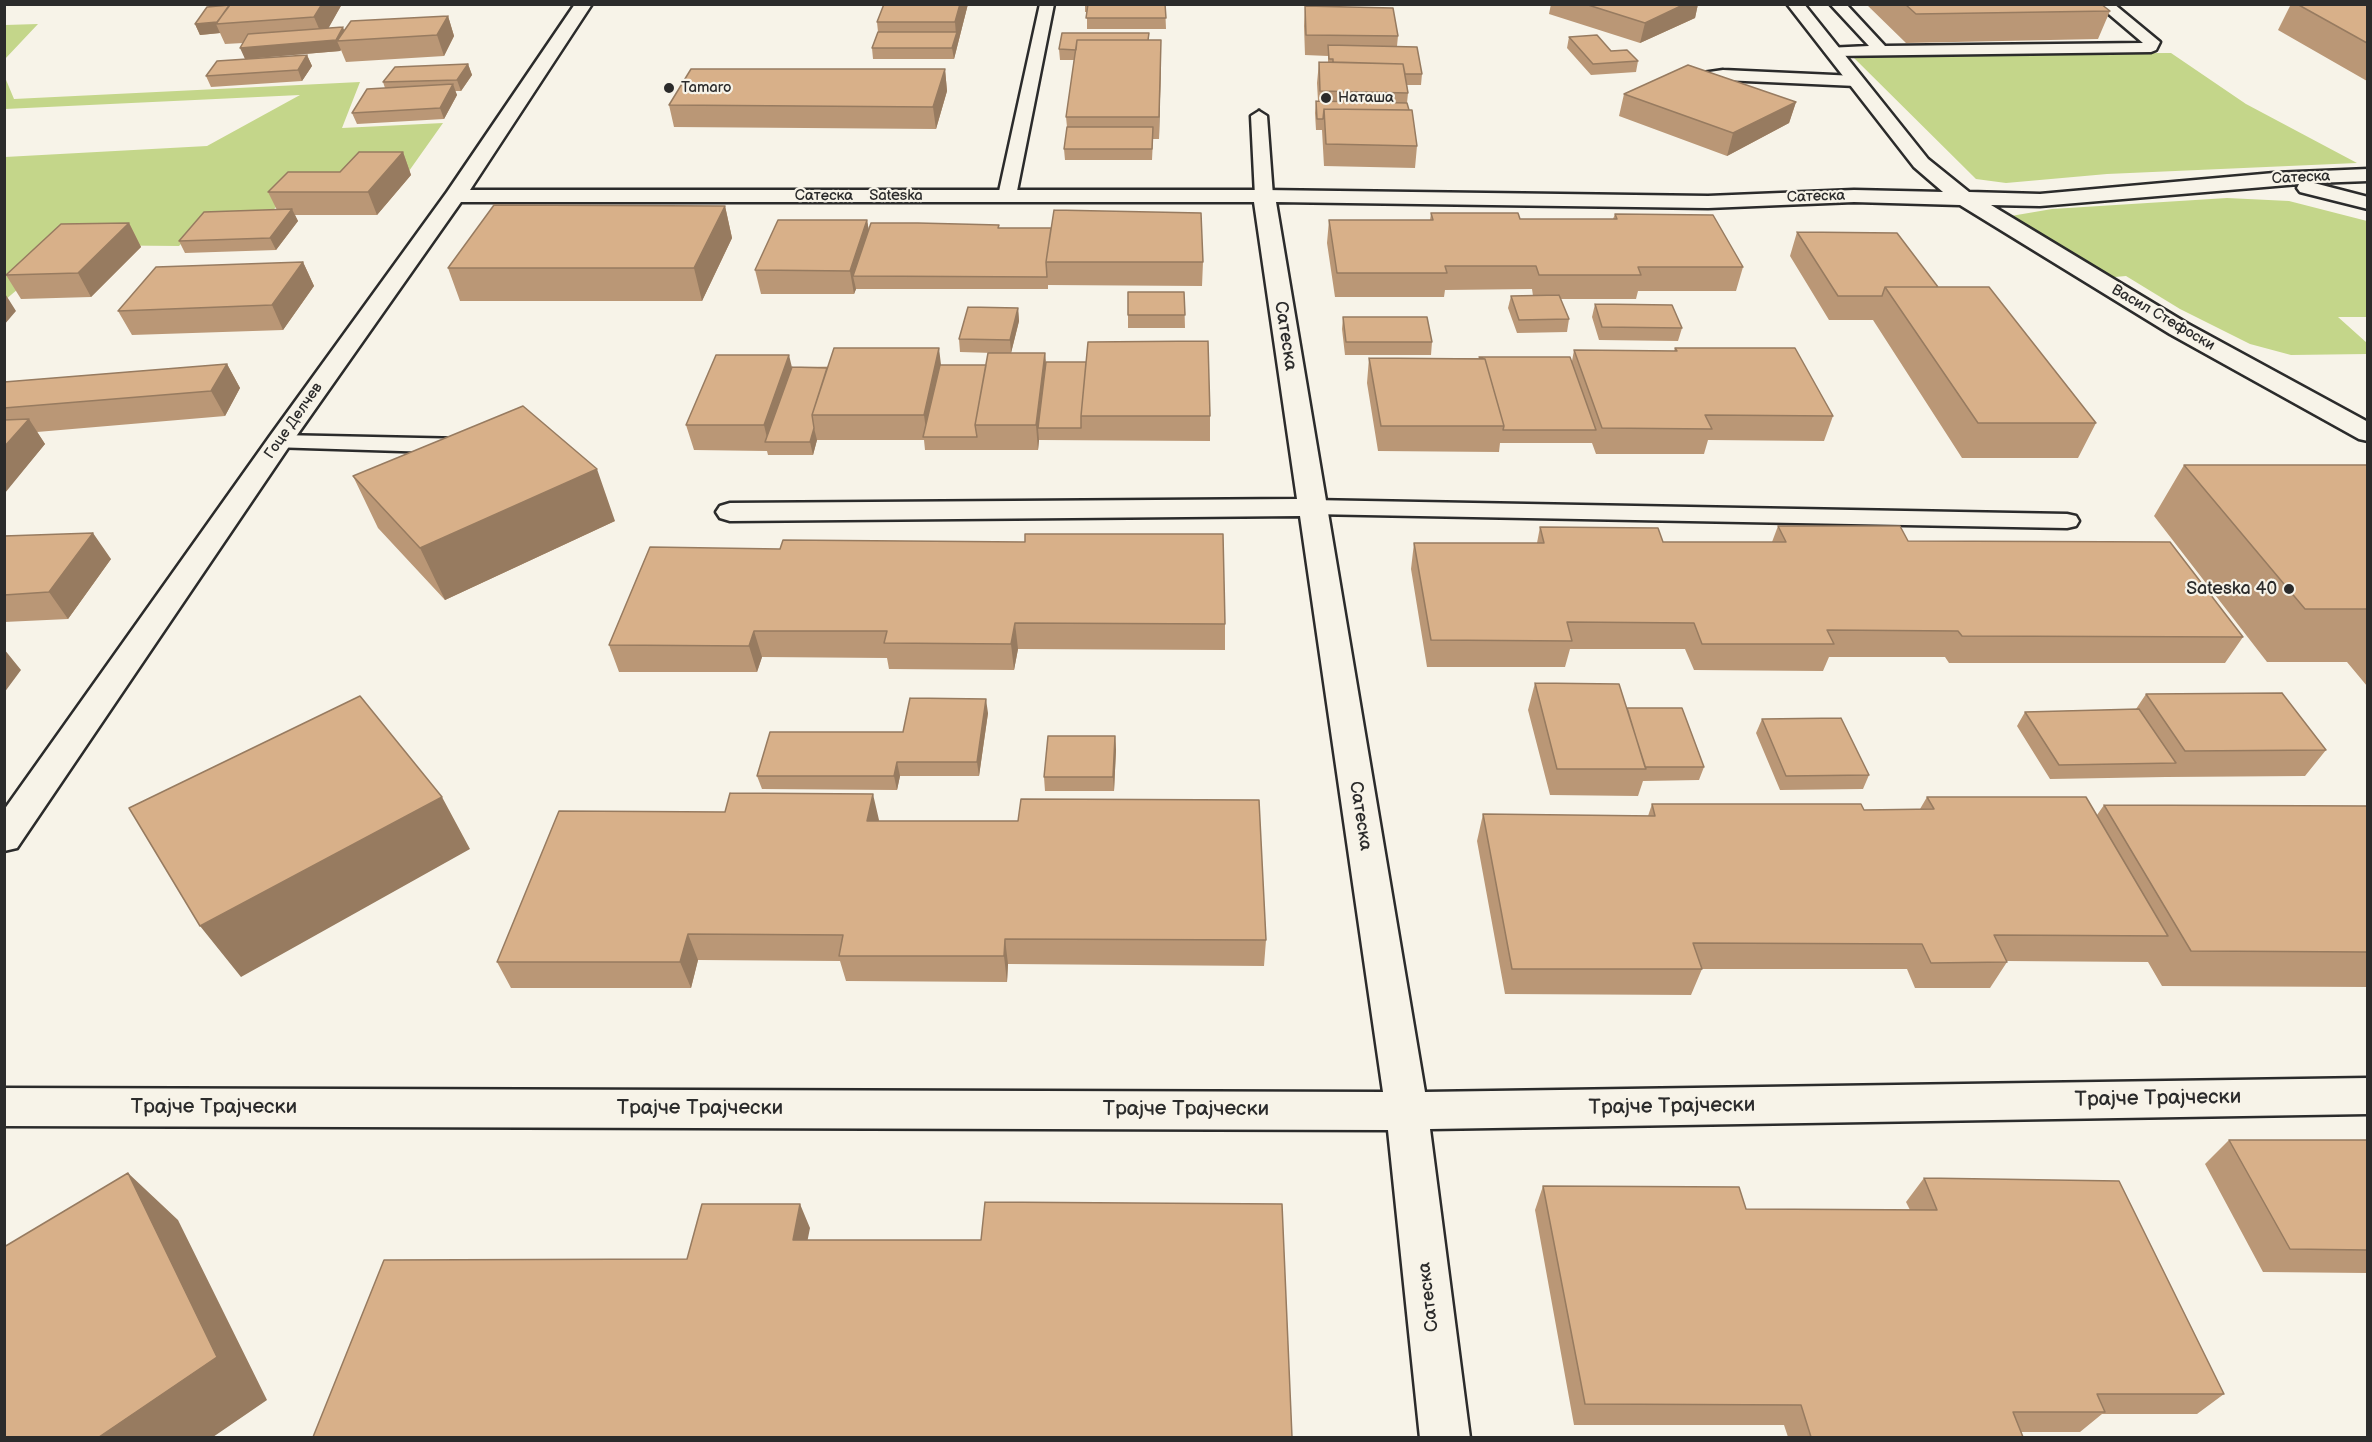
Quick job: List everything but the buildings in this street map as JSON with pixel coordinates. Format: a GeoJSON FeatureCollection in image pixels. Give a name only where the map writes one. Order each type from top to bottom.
{"type":"FeatureCollection","features":[{"type":"Feature","properties":{"kind":"street","name":"Гоце Делчев"},"geometry":{"type":"LineString","coordinates":[[4,838],[279,442],[455,196],[584,4]]}},
{"type":"Feature","properties":{"kind":"street","name":"Васил Стефоски"},"geometry":{"type":"LineString","coordinates":[[1795,4],[1921,163],[1962,197],[2178,329],[2367,433]]}},
{"type":"Feature","properties":{"kind":"street","name":"Сатеска"},"geometry":{"type":"LineString","coordinates":[[455,196],[1264,196],[1708,202],[1854,196],[2040,200],[2274,179],[2367,175]]}},
{"type":"Feature","properties":{"kind":"street"},"geometry":{"type":"LineString","coordinates":[[2274,179],[2367,203]]}},
{"type":"Feature","properties":{"kind":"street","name":"Sateska"},"geometry":{"type":"LineString","coordinates":[[455,196],[1264,196]]}},
{"type":"Feature","properties":{"kind":"street","name":"Сатеска"},"geometry":{"type":"LineString","coordinates":[[1264,196],[1407,1111],[1445,1437]]}},
{"type":"Feature","properties":{"kind":"street"},"geometry":{"type":"LineString","coordinates":[[730,512],[1311,507]]}},
{"type":"Feature","properties":{"kind":"street","name":"Трајче Трајчески"},"geometry":{"type":"LineString","coordinates":[[4,1107],[1407,1111],[2367,1096]]}},
{"type":"Feature","properties":{"kind":"lane"},"geometry":{"type":"LineString","coordinates":[[1008,196],[1047,4]]}},
{"type":"Feature","properties":{"kind":"lane"},"geometry":{"type":"LineString","coordinates":[[1837,4],[1882,51]]}},
{"type":"Feature","properties":{"kind":"lane"},"geometry":{"type":"LineString","coordinates":[[1832,51],[2151,47],[2152,42],[2104,4]]}},
{"type":"Feature","properties":{"kind":"lane"},"geometry":{"type":"LineString","coordinates":[[1669,85],[1723,75],[1856,81]]}},
{"type":"Feature","properties":{"kind":"lane","name":"Сатеска"},"geometry":{"type":"LineString","coordinates":[[1259,116],[1264,196]]}},
{"type":"Feature","properties":{"kind":"lane"},"geometry":{"type":"LineString","coordinates":[[279,442],[493,447]]}},
{"type":"Feature","properties":{"kind":"lane"},"geometry":{"type":"LineString","coordinates":[[1311,507],[2067,521]]}},
{"type":"Feature","properties":{"kind":"green space"},"geometry":{"type":"Polygon","coordinates":[[[38,24],[5,59],[5,25],[38,24]]]}},
{"type":"Feature","properties":{"kind":"green space"},"geometry":{"type":"Polygon","coordinates":[[[2171,53],[2246,104],[2357,163],[2107,174],[2006,183],[1976,179],[1854,58],[1884,54],[2171,53]]]}},
{"type":"Feature","properties":{"kind":"green space"},"geometry":{"type":"Polygon","coordinates":[[[4,75],[14,99],[360,82],[342,128],[443,123],[409,171],[295,186],[266,218],[203,220],[179,246],[70,245],[5,300],[5,157],[207,146],[300,95],[5,109],[4,75]]]}},
{"type":"Feature","properties":{"kind":"green space"},"geometry":{"type":"Polygon","coordinates":[[[2227,198],[2289,201],[2367,221],[2367,317],[2338,317],[2367,343],[2367,354],[2291,355],[2250,344],[2180,309],[2126,276],[2104,278],[2011,216],[2052,209],[2227,198]]]}},
{"type":"Feature","properties":{"kind":"place","name":"Tamaro"},"geometry":{"type":"Point","coordinates":[669,88]}},
{"type":"Feature","properties":{"kind":"place","name":"Наташа"},"geometry":{"type":"Point","coordinates":[1326,98]}},
{"type":"Feature","properties":{"kind":"place","name":"Sateska 40"},"geometry":{"type":"Point","coordinates":[2289,589]}}]}
